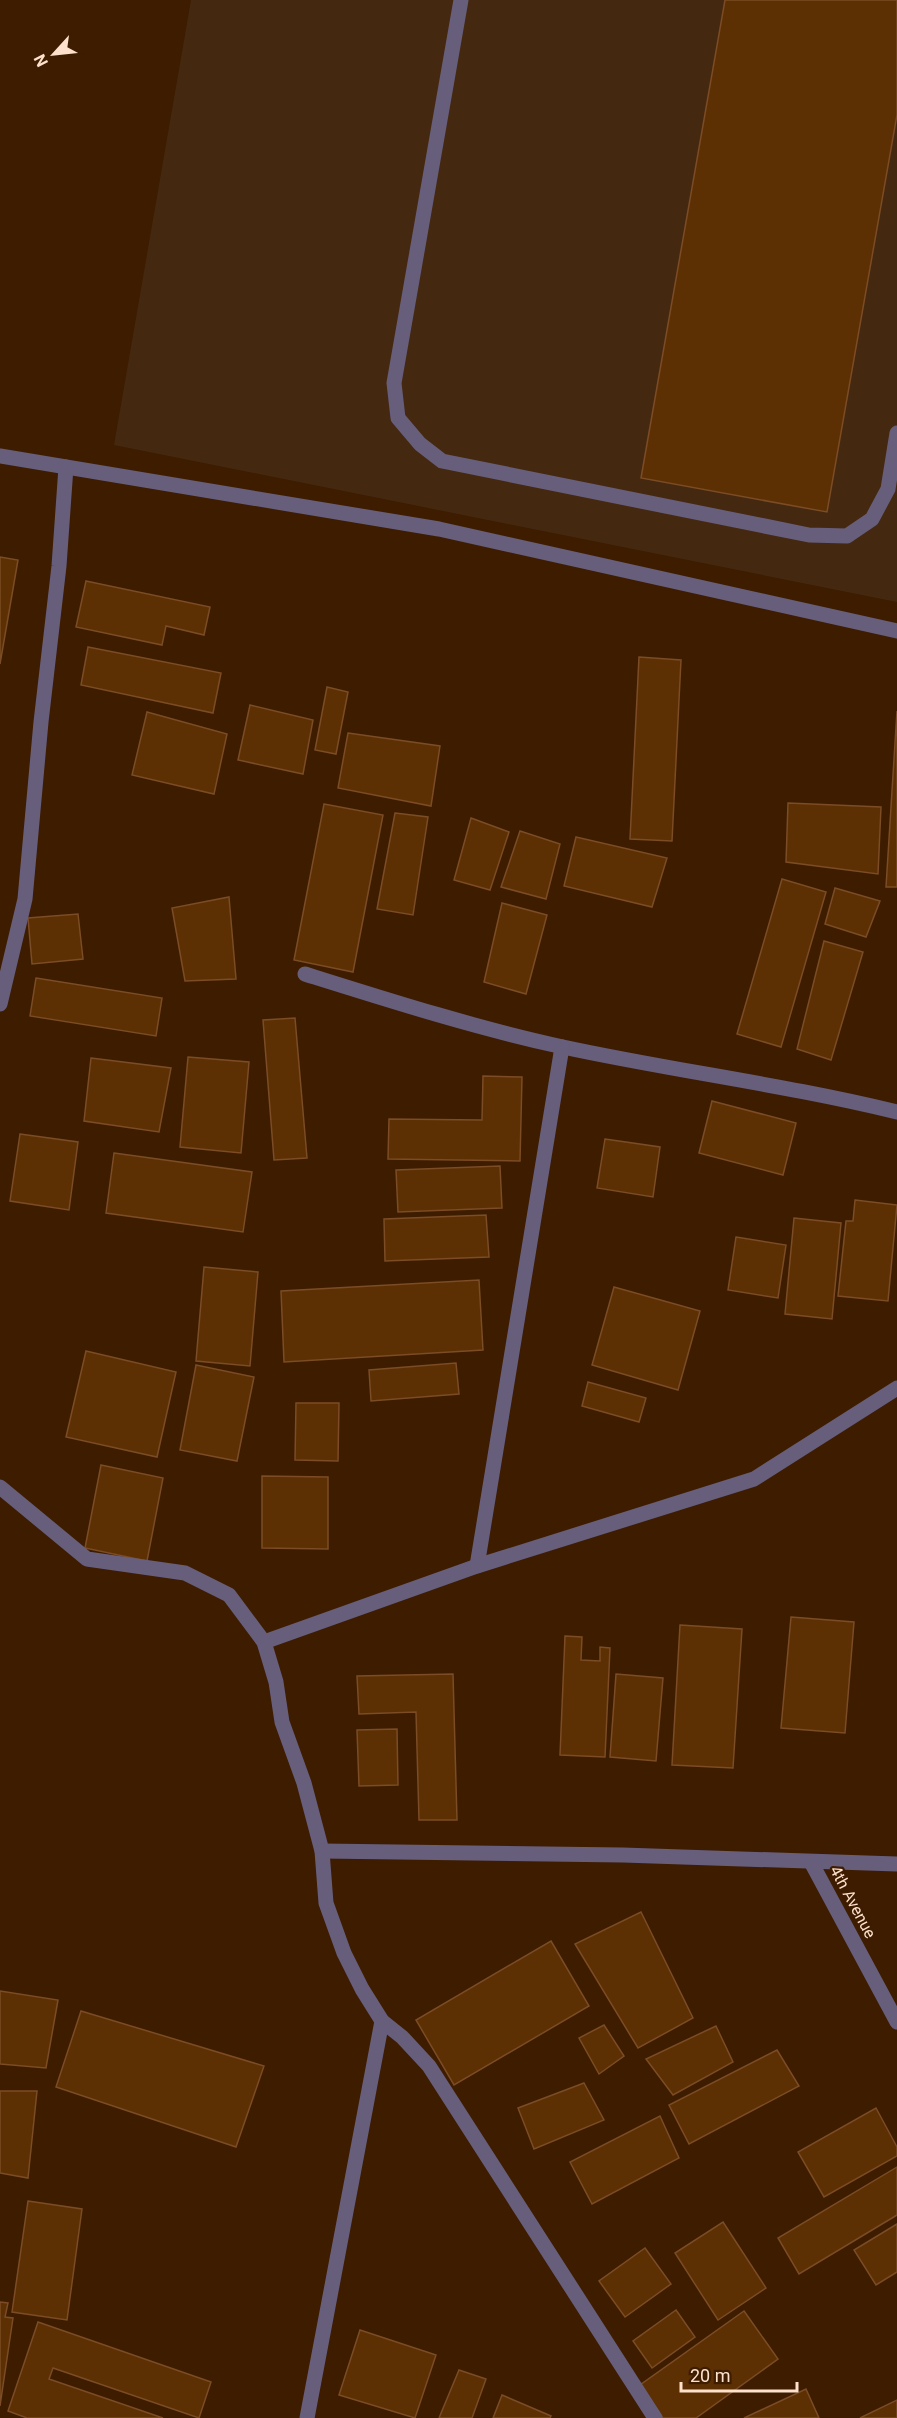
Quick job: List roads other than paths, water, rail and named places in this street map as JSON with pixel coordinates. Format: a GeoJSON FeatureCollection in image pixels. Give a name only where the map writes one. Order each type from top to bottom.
{"type":"FeatureCollection","features":[{"type":"Feature","properties":{"kind":"street"},"geometry":{"type":"LineString","coordinates":[[461,0],[394,383],[398,418],[420,444],[442,461],[809,535],[847,536],[872,519],[888,489],[897,433]]}},
{"type":"Feature","properties":{"kind":"street"},"geometry":{"type":"LineString","coordinates":[[0,456],[440,530],[897,631]]}},
{"type":"Feature","properties":{"kind":"street"},"geometry":{"type":"LineString","coordinates":[[0,1004],[25,899],[41,722],[59,566],[66,467]]}},
{"type":"Feature","properties":{"kind":"street"},"geometry":{"type":"LineString","coordinates":[[305,974],[427,1012],[562,1047],[840,1099],[897,1112]]}},
{"type":"Feature","properties":{"kind":"street"},"geometry":{"type":"LineString","coordinates":[[477,1566],[562,1047]]}},
{"type":"Feature","properties":{"kind":"street"},"geometry":{"type":"LineString","coordinates":[[264,1642],[477,1566],[754,1479],[897,1388]]}},
{"type":"Feature","properties":{"kind":"street"},"geometry":{"type":"LineString","coordinates":[[0,1487],[87,1559],[185,1573],[229,1595],[264,1642],[276,1682],[282,1722],[304,1783],[322,1851],[326,1903],[344,1953],[362,1989],[382,2021],[402,2037],[429,2066],[655,2418]]}},
{"type":"Feature","properties":{"kind":"street"},"geometry":{"type":"LineString","coordinates":[[322,1851],[623,1855],[897,1864]]}},
{"type":"Feature","properties":{"kind":"street","name":"4th Avenue"},"geometry":{"type":"LineString","coordinates":[[811,1862],[897,2022]]}},
{"type":"Feature","properties":{"kind":"street"},"geometry":{"type":"LineString","coordinates":[[308,2418],[382,2021]]}}]}
